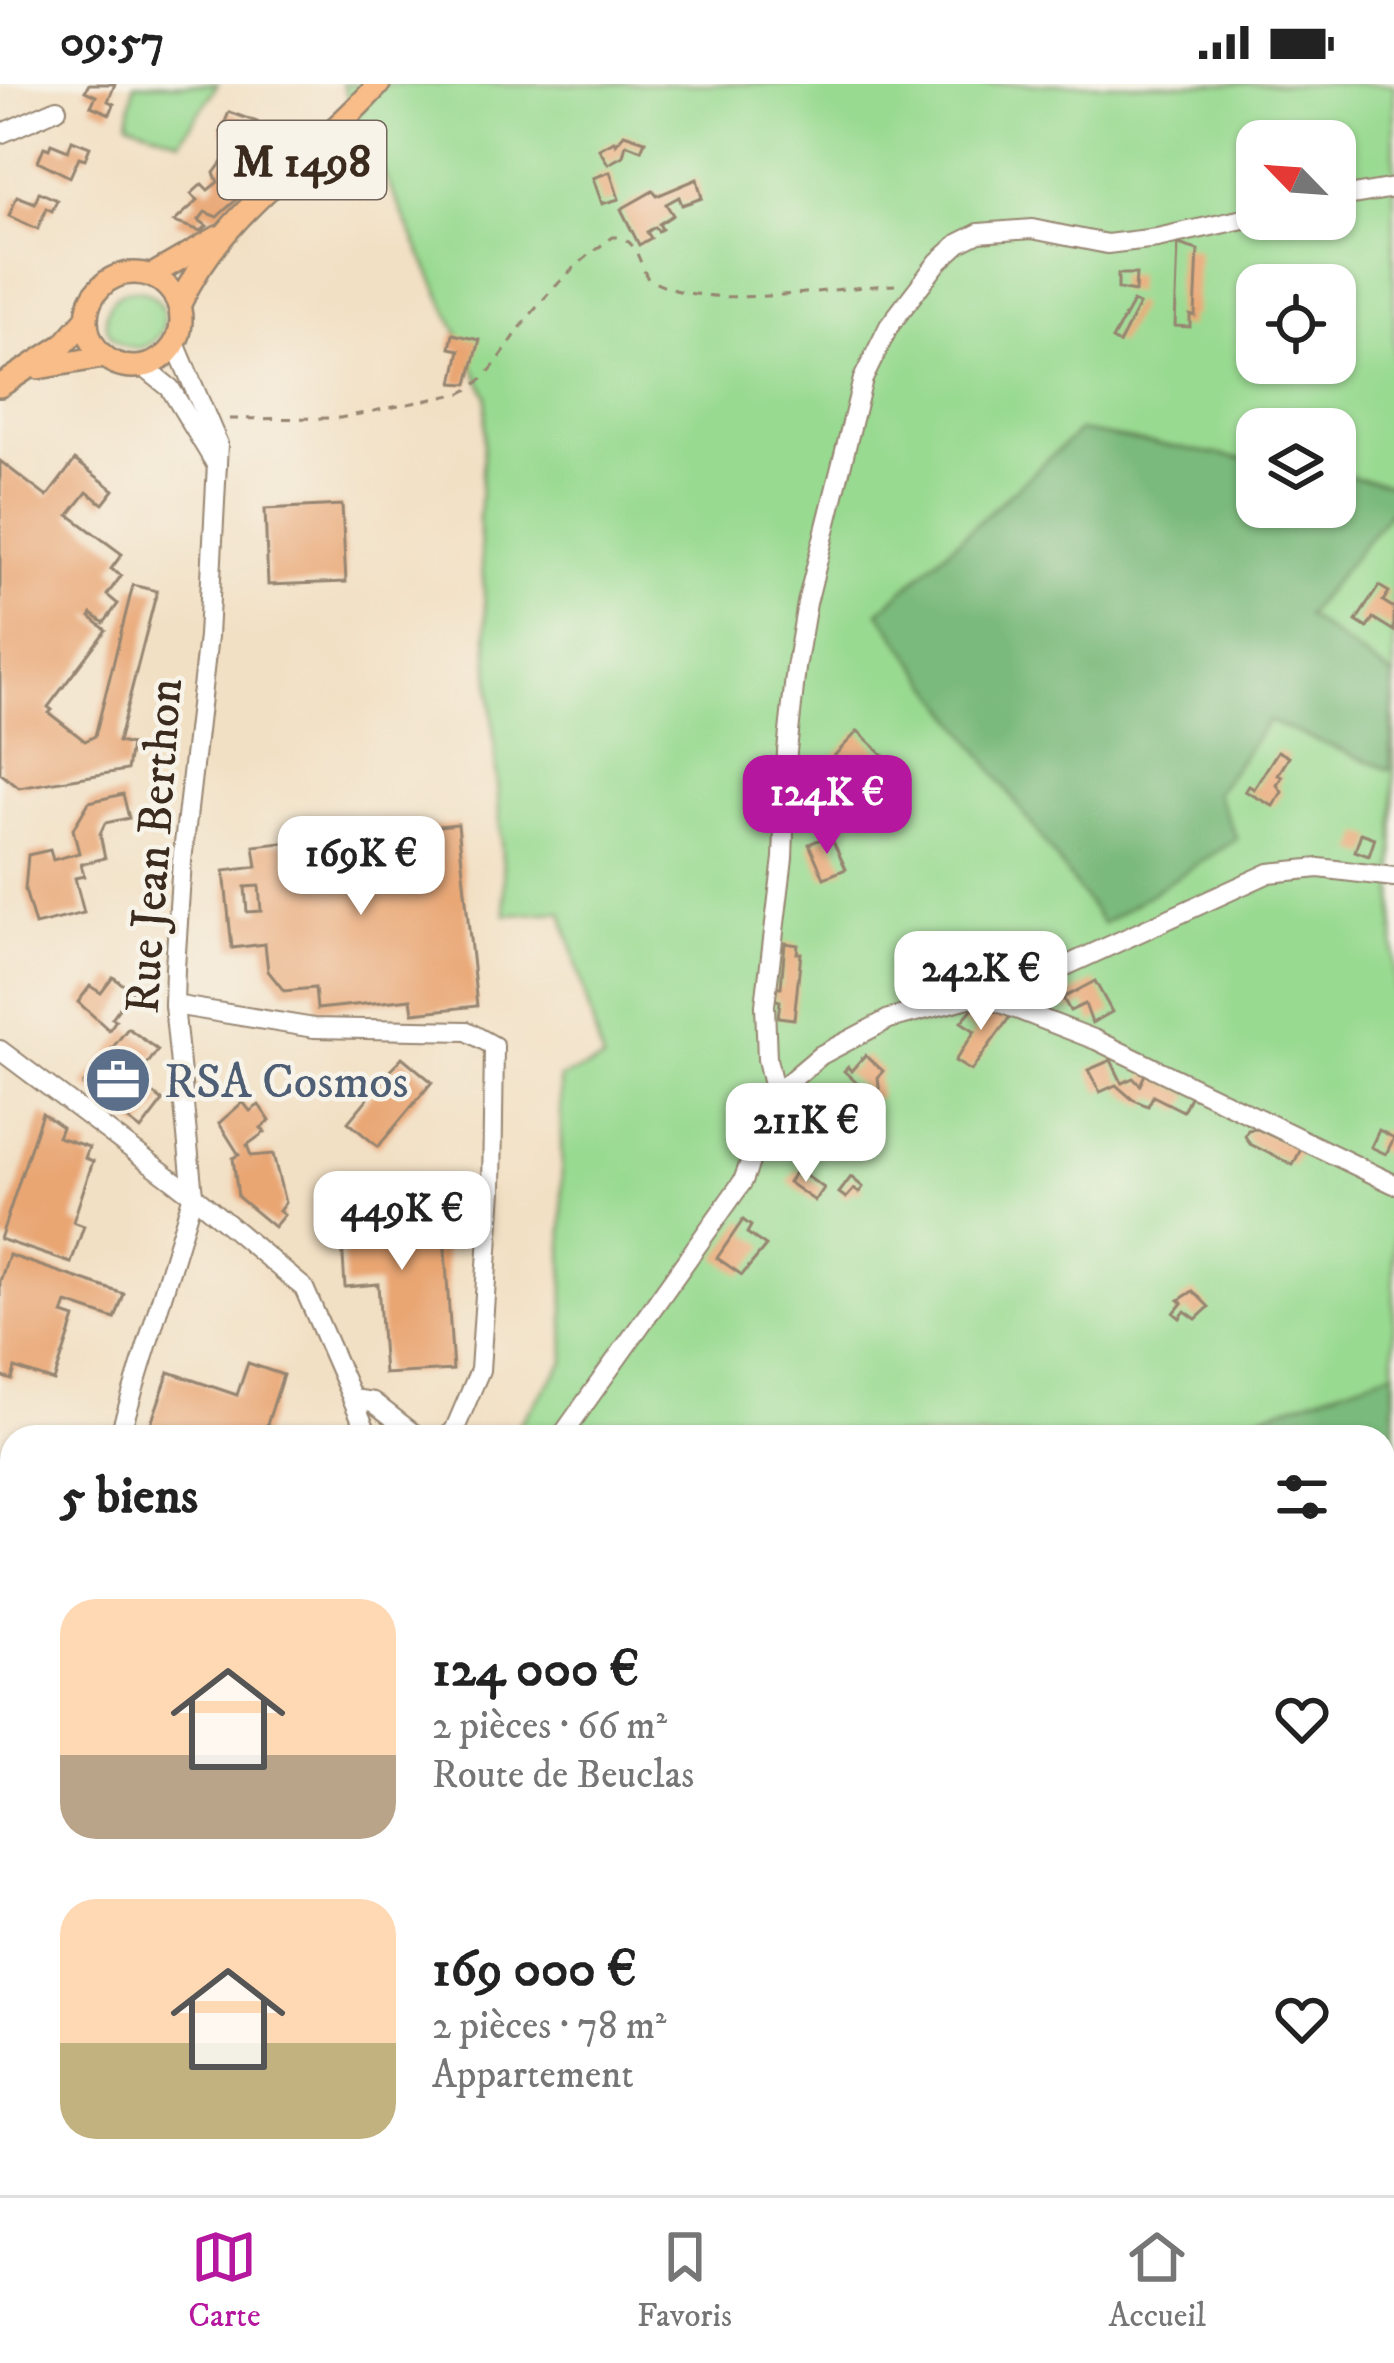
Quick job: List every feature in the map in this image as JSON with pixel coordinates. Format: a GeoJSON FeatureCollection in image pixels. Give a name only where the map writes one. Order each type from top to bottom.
{"type":"FeatureCollection","features":[{"type":"Feature","properties":{"kind":"main road","name":"M 1498"},"geometry":{"type":"LineString","coordinates":[[176,343],[180,304],[194,274],[224,234],[379,84]]}},
{"type":"Feature","properties":{"kind":"main road","name":"M 1498"},"geometry":{"type":"LineString","coordinates":[[0,386],[63,345],[86,319],[89,305],[105,283],[126,273],[152,275],[224,234]]}},
{"type":"Feature","properties":{"kind":"main road"},"geometry":{"type":"LineString","coordinates":[[152,275],[168,286],[180,304]]}},
{"type":"Feature","properties":{"kind":"main road"},"geometry":{"type":"LineString","coordinates":[[86,319],[94,346],[103,357]]}},
{"type":"Feature","properties":{"kind":"main road"},"geometry":{"type":"LineString","coordinates":[[145,368],[164,358],[176,343]]}},
{"type":"Feature","properties":{"kind":"main road","name":"M 1498"},"geometry":{"type":"LineString","coordinates":[[26,370],[103,357],[122,368],[145,368]]}},
{"type":"Feature","properties":{"kind":"street"},"geometry":{"type":"LineString","coordinates":[[0,134],[57,109]]}},
{"type":"Feature","properties":{"kind":"street"},"geometry":{"type":"LineString","coordinates":[[1356,194],[1394,188]]}},
{"type":"Feature","properties":{"kind":"street"},"geometry":{"type":"LineString","coordinates":[[775,1094],[767,1059],[765,1005],[783,858],[787,751],[807,603],[863,379],[889,326],[918,284],[959,243],[996,230],[1032,229],[1107,244],[1236,220]]}},
{"type":"Feature","properties":{"kind":"street","name":"Rue Jean Berthon"},"geometry":{"type":"LineString","coordinates":[[123,1425],[193,1195],[174,1005],[182,861],[208,636],[218,444],[176,343]]}},
{"type":"Feature","properties":{"kind":"street"},"geometry":{"type":"LineString","coordinates":[[145,368],[170,388],[217,466]]}},
{"type":"Feature","properties":{"kind":"street"},"geometry":{"type":"LineString","coordinates":[[998,1002],[1035,980],[1269,873],[1319,868],[1394,877]]}},
{"type":"Feature","properties":{"kind":"street"},"geometry":{"type":"LineString","coordinates":[[570,1425],[743,1181],[775,1094],[820,1055],[889,1018],[980,995],[1096,1040],[1394,1184]]}},
{"type":"Feature","properties":{"kind":"street"},"geometry":{"type":"LineString","coordinates":[[174,1005],[314,1028],[467,1031],[494,1046],[492,1190],[480,1370],[457,1425]]}},
{"type":"Feature","properties":{"kind":"street"},"geometry":{"type":"LineString","coordinates":[[0,1050],[193,1195],[304,1288],[364,1425]]}},
{"type":"Feature","properties":{"kind":"street"},"geometry":{"type":"LineString","coordinates":[[353,1399],[373,1402],[403,1425]]}},
{"type":"Feature","properties":{"kind":"path"},"geometry":{"type":"LineString","coordinates":[[210,425],[250,417],[340,418],[462,393],[477,386],[552,291],[613,238],[622,236],[648,279],[701,293],[742,295],[918,284]]}},
{"type":"Feature","properties":{"kind":"green space"},"geometry":{"type":"Polygon","coordinates":[[[134,84],[218,84],[180,141],[128,122],[134,84]]]}},
{"type":"Feature","properties":{"kind":"green space"},"geometry":{"type":"Polygon","coordinates":[[[342,84],[1394,84],[1394,1425],[519,1425],[565,1361],[560,1078],[603,1061],[562,912],[506,915],[479,519],[487,396],[342,84]]]}},
{"type":"Feature","properties":{"kind":"green space"},"geometry":{"type":"Polygon","coordinates":[[[135,290],[155,299],[164,319],[155,339],[135,348],[115,339],[106,319],[115,299],[135,290]]]}},
{"type":"Feature","properties":{"kind":"green space"},"geometry":{"type":"Polygon","coordinates":[[[1079,431],[1236,457],[1236,528],[1356,528],[1356,478],[1394,485],[1394,507],[1306,616],[1394,677],[1390,770],[1268,721],[1216,793],[1237,839],[1103,924],[879,612],[1079,431]]]}},
{"type":"Feature","properties":{"kind":"green space"},"geometry":{"type":"Polygon","coordinates":[[[1394,1371],[1394,1425],[1230,1425],[1394,1371]]]}},
{"type":"Feature","properties":{"kind":"building"},"geometry":{"type":"Polygon","coordinates":[[[89,84],[115,84],[108,101],[114,104],[110,114],[91,106],[96,96],[85,91],[89,84]]]}},
{"type":"Feature","properties":{"kind":"building"},"geometry":{"type":"Polygon","coordinates":[[[229,112],[257,122],[249,142],[221,132],[229,112]]]}},
{"type":"Feature","properties":{"kind":"building"},"geometry":{"type":"Polygon","coordinates":[[[624,134],[645,141],[641,150],[626,144],[623,156],[608,164],[599,149],[616,144],[624,134]]]}},
{"type":"Feature","properties":{"kind":"building"},"geometry":{"type":"Polygon","coordinates":[[[72,140],[90,147],[85,159],[79,157],[70,177],[38,161],[44,147],[49,149],[51,144],[68,151],[72,140]]]}},
{"type":"Feature","properties":{"kind":"building"},"geometry":{"type":"Polygon","coordinates":[[[233,147],[263,158],[248,189],[217,217],[205,212],[199,220],[207,226],[201,231],[174,222],[198,200],[191,194],[202,184],[208,190],[218,182],[214,173],[233,147]]]}},
{"type":"Feature","properties":{"kind":"building"},"geometry":{"type":"Polygon","coordinates":[[[610,172],[619,199],[602,204],[593,178],[610,172]]]}},
{"type":"Feature","properties":{"kind":"building"},"geometry":{"type":"Polygon","coordinates":[[[697,179],[702,198],[682,205],[679,197],[666,204],[673,215],[659,224],[662,229],[647,232],[651,238],[639,245],[621,209],[653,191],[657,196],[697,179]]]}},
{"type":"Feature","properties":{"kind":"building"},"geometry":{"type":"Polygon","coordinates":[[[39,192],[57,200],[52,211],[46,208],[38,229],[9,216],[17,196],[35,203],[39,192]]]}},
{"type":"Feature","properties":{"kind":"building"},"geometry":{"type":"Polygon","coordinates":[[[1178,244],[1198,250],[1195,316],[1190,315],[1190,327],[1175,326],[1178,244]]]}},
{"type":"Feature","properties":{"kind":"building"},"geometry":{"type":"Polygon","coordinates":[[[1118,274],[1136,274],[1135,292],[1118,289],[1118,274]]]}},
{"type":"Feature","properties":{"kind":"building"},"geometry":{"type":"Polygon","coordinates":[[[1133,302],[1139,305],[1119,344],[1112,340],[1133,302]]]}},
{"type":"Feature","properties":{"kind":"building"},"geometry":{"type":"Polygon","coordinates":[[[453,334],[480,340],[468,384],[453,383],[460,350],[450,348],[453,334]]]}},
{"type":"Feature","properties":{"kind":"building"},"geometry":{"type":"Polygon","coordinates":[[[75,460],[114,490],[103,504],[87,492],[69,515],[122,554],[111,569],[121,576],[107,595],[118,604],[104,623],[90,617],[106,630],[48,707],[49,713],[85,741],[95,736],[133,585],[157,591],[118,742],[131,745],[127,770],[19,788],[0,773],[0,461],[47,497],[75,460]]]}},
{"type":"Feature","properties":{"kind":"building"},"geometry":{"type":"Polygon","coordinates":[[[342,505],[346,582],[268,585],[265,509],[342,505]]]}},
{"type":"Feature","properties":{"kind":"building"},"geometry":{"type":"Polygon","coordinates":[[[1379,586],[1389,592],[1383,601],[1394,608],[1394,631],[1373,618],[1367,628],[1356,621],[1379,586]]]}},
{"type":"Feature","properties":{"kind":"building"},"geometry":{"type":"Polygon","coordinates":[[[858,731],[885,757],[877,771],[871,766],[860,779],[834,756],[858,731]]]}},
{"type":"Feature","properties":{"kind":"building"},"geometry":{"type":"Polygon","coordinates":[[[1278,751],[1289,757],[1278,775],[1282,792],[1273,806],[1245,791],[1249,786],[1254,789],[1278,751]]]}},
{"type":"Feature","properties":{"kind":"building"},"geometry":{"type":"Polygon","coordinates":[[[123,794],[129,818],[105,823],[100,834],[105,858],[81,864],[84,876],[75,878],[84,913],[35,925],[25,890],[28,855],[50,850],[53,860],[79,853],[73,829],[89,802],[123,794]]]}},
{"type":"Feature","properties":{"kind":"building"},"geometry":{"type":"Polygon","coordinates":[[[458,824],[477,1006],[413,1013],[411,999],[317,1009],[315,988],[284,991],[268,971],[265,944],[232,948],[224,871],[257,867],[254,846],[458,824]],[[259,886],[245,887],[247,912],[261,911],[259,886]]]}},
{"type":"Feature","properties":{"kind":"building"},"geometry":{"type":"Polygon","coordinates":[[[1361,833],[1375,838],[1369,856],[1355,851],[1361,833]]]}},
{"type":"Feature","properties":{"kind":"building"},"geometry":{"type":"Polygon","coordinates":[[[830,835],[846,869],[824,878],[809,844],[830,835]]]}},
{"type":"Feature","properties":{"kind":"building"},"geometry":{"type":"Polygon","coordinates":[[[785,943],[798,945],[797,953],[801,953],[794,1019],[778,1017],[780,1001],[773,999],[774,987],[781,987],[785,943]]]}},
{"type":"Feature","properties":{"kind":"building"},"geometry":{"type":"Polygon","coordinates":[[[113,977],[132,991],[109,1030],[78,1002],[90,986],[101,993],[113,977]]]}},
{"type":"Feature","properties":{"kind":"building"},"geometry":{"type":"Polygon","coordinates":[[[1095,981],[1112,1012],[1092,1023],[1085,1004],[1070,1011],[1063,998],[1095,981]]]}},
{"type":"Feature","properties":{"kind":"building"},"geometry":{"type":"Polygon","coordinates":[[[985,1004],[1012,1014],[971,1071],[955,1061],[975,1031],[961,1022],[973,1008],[985,1004]]]}},
{"type":"Feature","properties":{"kind":"building","name":"RSA Cosmos"},"geometry":{"type":"Polygon","coordinates":[[[128,1028],[158,1050],[145,1074],[150,1077],[147,1088],[163,1101],[141,1130],[83,1085],[128,1028]]]}},
{"type":"Feature","properties":{"kind":"building"},"geometry":{"type":"Polygon","coordinates":[[[865,1055],[883,1071],[875,1100],[844,1071],[848,1067],[851,1071],[865,1055]]]}},
{"type":"Feature","properties":{"kind":"building"},"geometry":{"type":"Polygon","coordinates":[[[402,1057],[432,1082],[378,1147],[348,1122],[402,1057]]]}},
{"type":"Feature","properties":{"kind":"building"},"geometry":{"type":"Polygon","coordinates":[[[1111,1060],[1122,1083],[1133,1078],[1140,1085],[1146,1072],[1191,1095],[1183,1111],[1153,1096],[1148,1106],[1116,1085],[1100,1092],[1088,1070],[1111,1060]]]}},
{"type":"Feature","properties":{"kind":"building"},"geometry":{"type":"Polygon","coordinates":[[[243,1102],[250,1111],[259,1105],[270,1121],[261,1128],[265,1132],[247,1145],[251,1156],[273,1154],[285,1203],[279,1211],[284,1215],[274,1227],[238,1197],[233,1158],[239,1155],[219,1123],[243,1102]]]}},
{"type":"Feature","properties":{"kind":"building"},"geometry":{"type":"Polygon","coordinates":[[[42,1113],[62,1127],[58,1137],[89,1147],[85,1158],[93,1161],[73,1222],[84,1226],[71,1263],[0,1239],[42,1113]]]}},
{"type":"Feature","properties":{"kind":"building"},"geometry":{"type":"Polygon","coordinates":[[[1257,1129],[1301,1149],[1293,1165],[1250,1144],[1245,1136],[1248,1130],[1257,1129]]]}},
{"type":"Feature","properties":{"kind":"building"},"geometry":{"type":"Polygon","coordinates":[[[1379,1130],[1394,1138],[1386,1154],[1371,1147],[1379,1130]]]}},
{"type":"Feature","properties":{"kind":"building"},"geometry":{"type":"Polygon","coordinates":[[[797,1170],[824,1188],[815,1201],[788,1182],[797,1170]]]}},
{"type":"Feature","properties":{"kind":"building"},"geometry":{"type":"Polygon","coordinates":[[[851,1177],[863,1187],[846,1198],[839,1193],[851,1177]]]}},
{"type":"Feature","properties":{"kind":"building"},"geometry":{"type":"Polygon","coordinates":[[[441,1188],[453,1370],[384,1374],[378,1284],[345,1287],[339,1195],[441,1188]]]}},
{"type":"Feature","properties":{"kind":"building"},"geometry":{"type":"Polygon","coordinates":[[[743,1220],[751,1226],[747,1233],[766,1246],[742,1275],[717,1258],[743,1220]]]}},
{"type":"Feature","properties":{"kind":"building"},"geometry":{"type":"Polygon","coordinates":[[[9,1255],[124,1294],[115,1319],[67,1303],[63,1314],[75,1318],[54,1381],[15,1368],[12,1380],[0,1376],[0,1281],[9,1255]]]}},
{"type":"Feature","properties":{"kind":"building"},"geometry":{"type":"Polygon","coordinates":[[[1193,1291],[1209,1307],[1196,1319],[1185,1311],[1180,1318],[1174,1313],[1182,1303],[1179,1300],[1193,1291]]]}},
{"type":"Feature","properties":{"kind":"building"},"geometry":{"type":"Polygon","coordinates":[[[248,1363],[283,1375],[267,1425],[150,1425],[169,1372],[237,1395],[248,1363]]]}},
{"type":"Feature","properties":{"kind":"place","name":"RSA Cosmos"},"geometry":{"type":"Point","coordinates":[118,1080]}}]}
